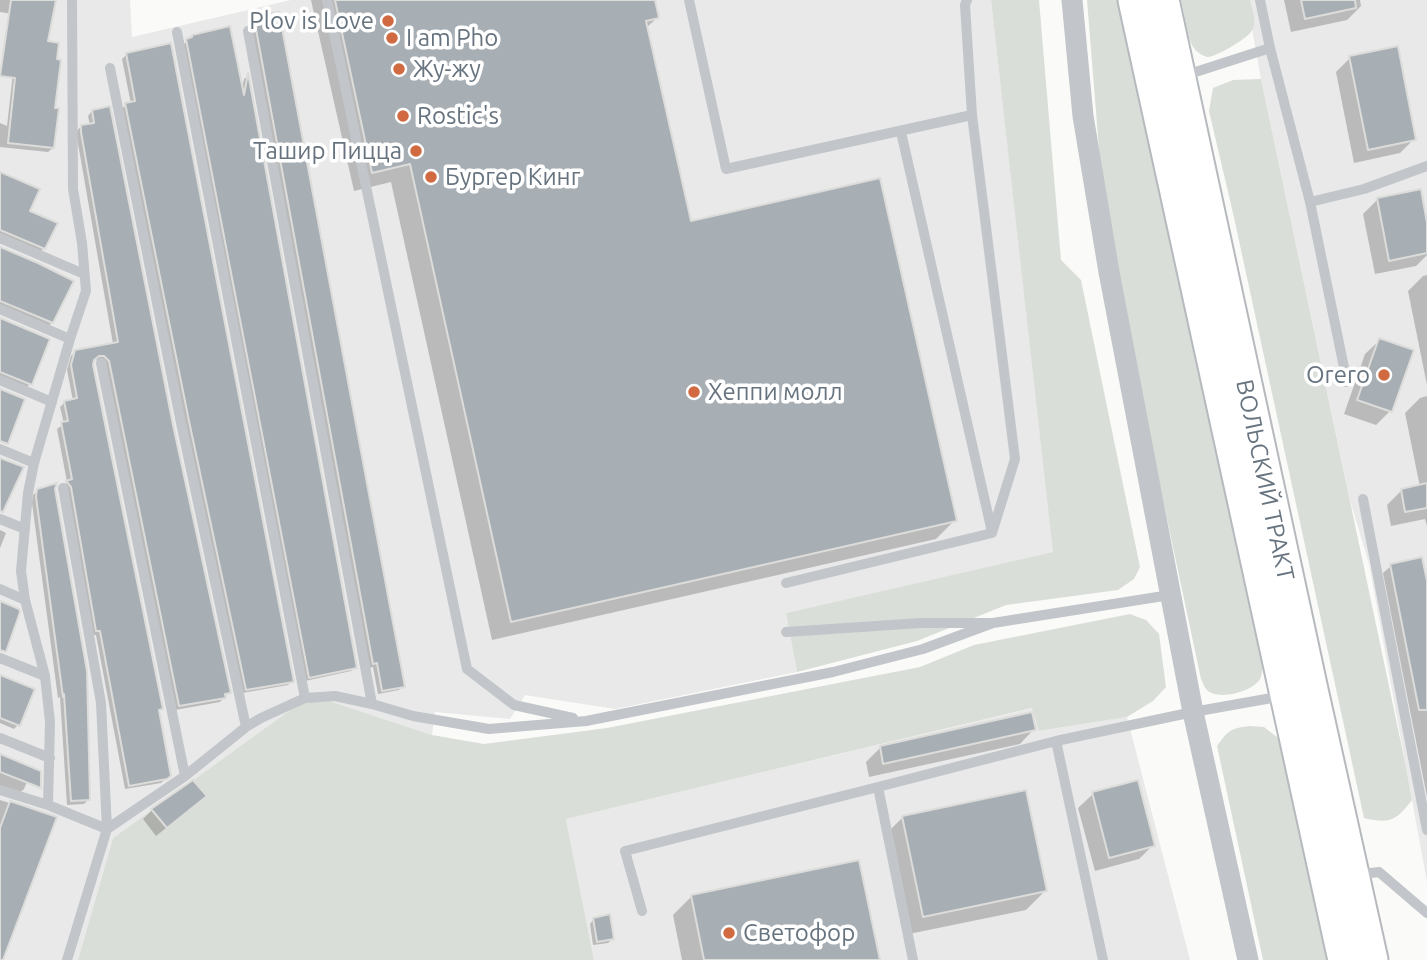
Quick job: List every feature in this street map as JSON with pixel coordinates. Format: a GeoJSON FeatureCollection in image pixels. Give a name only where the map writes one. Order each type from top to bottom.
{"type":"FeatureCollection","features":[{"type":"Feature","properties":{"kind":"main road","name":"ВОЛЬСКИЙ ТРАКТ"},"geometry":{"type":"LineString","coordinates":[[1135,0],[1345,960]]}},
{"type":"Feature","properties":{"kind":"main road","name":"ВОЛЬСКИЙ ТРАКТ"},"geometry":{"type":"LineString","coordinates":[[1162,0],[1365,874],[1371,960]]}},
{"type":"Feature","properties":{"kind":"street"},"geometry":{"type":"LineString","coordinates":[[1072,0],[1085,129],[1109,272],[1193,712],[1248,960]]}},
{"type":"Feature","properties":{"kind":"lane"},"geometry":{"type":"LineString","coordinates":[[48,805],[50,722],[45,676],[25,600],[21,571],[27,494],[34,463],[86,291],[82,243],[73,189],[72,0]]}},
{"type":"Feature","properties":{"kind":"lane"},"geometry":{"type":"LineString","coordinates":[[327,0],[467,669],[514,705],[586,721]]}},
{"type":"Feature","properties":{"kind":"lane"},"geometry":{"type":"LineString","coordinates":[[689,0],[726,169],[972,115]]}},
{"type":"Feature","properties":{"kind":"lane"},"geometry":{"type":"LineString","coordinates":[[967,0],[965,5],[972,115],[1015,459],[992,533]]}},
{"type":"Feature","properties":{"kind":"lane"},"geometry":{"type":"LineString","coordinates":[[1260,0],[1310,202],[1347,382]]}},
{"type":"Feature","properties":{"kind":"lane"},"geometry":{"type":"LineString","coordinates":[[248,31],[372,704]]}},
{"type":"Feature","properties":{"kind":"lane"},"geometry":{"type":"LineString","coordinates":[[177,32],[305,698]]}},
{"type":"Feature","properties":{"kind":"lane"},"geometry":{"type":"LineString","coordinates":[[1178,77],[1270,48]]}},
{"type":"Feature","properties":{"kind":"lane"},"geometry":{"type":"LineString","coordinates":[[110,68],[181,423],[246,727]]}},
{"type":"Feature","properties":{"kind":"lane"},"geometry":{"type":"LineString","coordinates":[[901,132],[992,533]]}},
{"type":"Feature","properties":{"kind":"lane"},"geometry":{"type":"LineString","coordinates":[[1310,202],[1364,189],[1427,166]]}},
{"type":"Feature","properties":{"kind":"lane"},"geometry":{"type":"LineString","coordinates":[[0,238],[84,274]]}},
{"type":"Feature","properties":{"kind":"lane"},"geometry":{"type":"LineString","coordinates":[[0,309],[70,339]]}},
{"type":"Feature","properties":{"kind":"lane"},"geometry":{"type":"LineString","coordinates":[[101,363],[186,776]]}},
{"type":"Feature","properties":{"kind":"lane"},"geometry":{"type":"LineString","coordinates":[[0,380],[52,402]]}},
{"type":"Feature","properties":{"kind":"lane"},"geometry":{"type":"LineString","coordinates":[[0,449],[34,463]]}},
{"type":"Feature","properties":{"kind":"lane"},"geometry":{"type":"LineString","coordinates":[[63,488],[102,703],[107,830],[67,960]]}},
{"type":"Feature","properties":{"kind":"lane"},"geometry":{"type":"LineString","coordinates":[[1363,499],[1427,830]]}},
{"type":"Feature","properties":{"kind":"lane"},"geometry":{"type":"LineString","coordinates":[[0,519],[24,529]]}},
{"type":"Feature","properties":{"kind":"lane"},"geometry":{"type":"LineString","coordinates":[[786,583],[992,533]]}},
{"type":"Feature","properties":{"kind":"lane"},"geometry":{"type":"LineString","coordinates":[[0,589],[25,600]]}},
{"type":"Feature","properties":{"kind":"lane"},"geometry":{"type":"LineString","coordinates":[[786,632],[921,623],[993,623],[1170,595]]}},
{"type":"Feature","properties":{"kind":"lane"},"geometry":{"type":"LineString","coordinates":[[107,830],[186,776],[246,727],[305,698],[335,696],[413,716],[489,729],[586,721],[833,672],[923,649],[993,623]]}},
{"type":"Feature","properties":{"kind":"lane"},"geometry":{"type":"LineString","coordinates":[[0,658],[45,676]]}},
{"type":"Feature","properties":{"kind":"lane"},"geometry":{"type":"LineString","coordinates":[[642,911],[625,851],[1056,741],[1193,712],[1286,696]]}},
{"type":"Feature","properties":{"kind":"lane"},"geometry":{"type":"LineString","coordinates":[[0,738],[50,758]]}},
{"type":"Feature","properties":{"kind":"lane"},"geometry":{"type":"LineString","coordinates":[[1056,741],[1103,960]]}},
{"type":"Feature","properties":{"kind":"lane"},"geometry":{"type":"LineString","coordinates":[[878,787],[913,960]]}},
{"type":"Feature","properties":{"kind":"lane"},"geometry":{"type":"LineString","coordinates":[[0,790],[48,805],[107,830]]}},
{"type":"Feature","properties":{"kind":"lane"},"geometry":{"type":"LineString","coordinates":[[1365,874],[1427,913]]}},
{"type":"Feature","properties":{"kind":"shaded area"},"geometry":{"type":"Polygon","coordinates":[[[0,0],[130,0],[132,37],[291,0],[991,0],[1054,552],[786,613],[797,672],[615,709],[525,695],[510,719],[435,712],[432,735],[311,695],[113,838],[78,960],[0,960],[0,0]]]}},
{"type":"Feature","properties":{"kind":"shaded area"},"geometry":{"type":"Polygon","coordinates":[[[991,0],[1039,0],[1061,260],[1081,280],[1140,567],[1134,579],[1118,590],[1006,605],[917,641],[797,672],[786,613],[1053,552],[991,0]]]}},
{"type":"Feature","properties":{"kind":"shaded area"},"geometry":{"type":"Polygon","coordinates":[[[1087,0],[1121,0],[1263,667],[1261,678],[1256,684],[1235,694],[1212,693],[1206,689],[1201,679],[1117,283],[1099,149],[1087,0]]]}},
{"type":"Feature","properties":{"kind":"shaded area"},"geometry":{"type":"Polygon","coordinates":[[[1181,0],[1250,0],[1254,16],[1253,28],[1243,39],[1224,51],[1204,56],[1196,51],[1192,44],[1181,0]]]}},
{"type":"Feature","properties":{"kind":"shaded area"},"geometry":{"type":"Polygon","coordinates":[[[1247,0],[1427,0],[1427,882],[1369,564],[1350,500],[1261,79],[1247,0]]]}},
{"type":"Feature","properties":{"kind":"shaded area"},"geometry":{"type":"Polygon","coordinates":[[[1261,79],[1412,800],[1392,819],[1380,821],[1364,818],[1209,111],[1213,88],[1233,80],[1261,79]]]}},
{"type":"Feature","properties":{"kind":"shaded area"},"geometry":{"type":"Polygon","coordinates":[[[1130,614],[1146,620],[1159,634],[1166,687],[1153,701],[1127,717],[1039,731],[1032,708],[566,819],[594,960],[78,960],[113,838],[311,695],[432,735],[484,744],[607,728],[920,667],[974,645],[1130,614]]]}},
{"type":"Feature","properties":{"kind":"shaded area"},"geometry":{"type":"Polygon","coordinates":[[[1033,708],[1040,731],[1127,717],[1190,960],[594,960],[566,819],[1033,708]]]}},
{"type":"Feature","properties":{"kind":"shaded area"},"geometry":{"type":"Polygon","coordinates":[[[1250,726],[1264,727],[1282,741],[1329,960],[1263,960],[1217,746],[1231,731],[1250,726]]]}},
{"type":"Feature","properties":{"kind":"building"},"geometry":{"type":"Polygon","coordinates":[[[11,0],[56,0],[48,41],[59,43],[57,59],[61,60],[55,108],[59,108],[54,148],[8,143],[15,78],[0,76],[11,0]]]}},
{"type":"Feature","properties":{"kind":"building","name":"Хеппи молл"},"geometry":{"type":"Polygon","coordinates":[[[335,0],[655,0],[659,18],[646,21],[691,221],[880,178],[957,521],[511,622],[410,164],[372,173],[335,0]]]}},
{"type":"Feature","properties":{"kind":"building"},"geometry":{"type":"Polygon","coordinates":[[[1301,0],[1355,0],[1356,8],[1305,19],[1301,0]]]}},
{"type":"Feature","properties":{"kind":"building"},"geometry":{"type":"Polygon","coordinates":[[[279,12],[405,687],[382,691],[377,663],[373,664],[256,29],[258,15],[279,12]]]}},
{"type":"Feature","properties":{"kind":"building"},"geometry":{"type":"Polygon","coordinates":[[[230,26],[244,95],[248,73],[357,668],[309,678],[186,39],[192,35],[230,26]]]}},
{"type":"Feature","properties":{"kind":"building"},"geometry":{"type":"Polygon","coordinates":[[[171,43],[294,682],[246,690],[125,103],[135,101],[126,53],[171,43]]]}},
{"type":"Feature","properties":{"kind":"building"},"geometry":{"type":"Polygon","coordinates":[[[1398,46],[1416,140],[1368,150],[1349,56],[1398,46]]]}},
{"type":"Feature","properties":{"kind":"building"},"geometry":{"type":"Polygon","coordinates":[[[110,106],[173,425],[231,693],[225,694],[226,698],[179,706],[109,361],[104,356],[99,356],[93,365],[163,709],[159,710],[171,776],[129,786],[100,631],[96,631],[71,487],[66,481],[72,479],[61,422],[68,421],[64,401],[77,398],[71,365],[75,350],[118,342],[81,132],[81,125],[94,123],[92,110],[110,106]]]}},
{"type":"Feature","properties":{"kind":"building"},"geometry":{"type":"Polygon","coordinates":[[[0,172],[40,189],[30,211],[58,223],[45,249],[0,230],[0,172]]]}},
{"type":"Feature","properties":{"kind":"building"},"geometry":{"type":"Polygon","coordinates":[[[1421,189],[1427,223],[1427,253],[1389,261],[1377,198],[1421,189]]]}},
{"type":"Feature","properties":{"kind":"building"},"geometry":{"type":"Polygon","coordinates":[[[0,247],[74,281],[53,323],[0,301],[0,247]]]}},
{"type":"Feature","properties":{"kind":"building"},"geometry":{"type":"Polygon","coordinates":[[[0,318],[50,339],[32,385],[0,372],[0,318]]]}},
{"type":"Feature","properties":{"kind":"building"},"geometry":{"type":"Polygon","coordinates":[[[1379,338],[1414,350],[1392,412],[1357,400],[1379,338]]]}},
{"type":"Feature","properties":{"kind":"building"},"geometry":{"type":"Polygon","coordinates":[[[0,389],[25,399],[8,444],[0,441],[0,389]]]}},
{"type":"Feature","properties":{"kind":"building"},"geometry":{"type":"Polygon","coordinates":[[[0,458],[24,467],[3,512],[0,511],[0,458]]]}},
{"type":"Feature","properties":{"kind":"building"},"geometry":{"type":"Polygon","coordinates":[[[57,483],[55,489],[87,671],[90,800],[71,801],[64,694],[63,697],[36,497],[37,489],[57,483]]]}},
{"type":"Feature","properties":{"kind":"building"},"geometry":{"type":"Polygon","coordinates":[[[1427,483],[1427,508],[1405,512],[1401,489],[1427,483]]]}},
{"type":"Feature","properties":{"kind":"building"},"geometry":{"type":"Polygon","coordinates":[[[1422,557],[1427,581],[1427,710],[1419,710],[1390,564],[1422,557]]]}},
{"type":"Feature","properties":{"kind":"building"},"geometry":{"type":"Polygon","coordinates":[[[0,601],[19,609],[20,612],[6,652],[0,650],[0,601]]]}},
{"type":"Feature","properties":{"kind":"building"},"geometry":{"type":"Polygon","coordinates":[[[0,675],[35,689],[20,726],[0,718],[0,675]]]}},
{"type":"Feature","properties":{"kind":"building"},"geometry":{"type":"Polygon","coordinates":[[[1032,712],[1036,730],[883,764],[880,746],[1032,712]]]}},
{"type":"Feature","properties":{"kind":"building"},"geometry":{"type":"Polygon","coordinates":[[[0,754],[41,771],[41,788],[0,772],[0,754]]]}},
{"type":"Feature","properties":{"kind":"building"},"geometry":{"type":"Polygon","coordinates":[[[193,780],[207,796],[167,828],[151,809],[193,780]]]}},
{"type":"Feature","properties":{"kind":"building"},"geometry":{"type":"Polygon","coordinates":[[[1138,780],[1155,846],[1109,858],[1092,792],[1138,780]]]}},
{"type":"Feature","properties":{"kind":"building"},"geometry":{"type":"Polygon","coordinates":[[[1026,790],[1047,891],[923,917],[902,816],[1026,790]]]}},
{"type":"Feature","properties":{"kind":"building"},"geometry":{"type":"Polygon","coordinates":[[[10,801],[57,817],[3,960],[0,960],[0,828],[10,801]]]}},
{"type":"Feature","properties":{"kind":"building"},"geometry":{"type":"Polygon","coordinates":[[[859,860],[880,960],[704,960],[691,895],[859,860]]]}},
{"type":"Feature","properties":{"kind":"building"},"geometry":{"type":"Polygon","coordinates":[[[610,914],[614,939],[597,942],[593,918],[610,914]]]}},
{"type":"Feature","properties":{"kind":"place","name":"Plov is Love"},"geometry":{"type":"Point","coordinates":[388,21]}},
{"type":"Feature","properties":{"kind":"place","name":"I am Pho"},"geometry":{"type":"Point","coordinates":[392,38]}},
{"type":"Feature","properties":{"kind":"place","name":"Жу-жу"},"geometry":{"type":"Point","coordinates":[399,69]}},
{"type":"Feature","properties":{"kind":"place","name":"Rostic's"},"geometry":{"type":"Point","coordinates":[403,116]}},
{"type":"Feature","properties":{"kind":"place","name":"Ташир Пицца"},"geometry":{"type":"Point","coordinates":[416,151]}},
{"type":"Feature","properties":{"kind":"place","name":"Бургер Кинг"},"geometry":{"type":"Point","coordinates":[431,177]}},
{"type":"Feature","properties":{"kind":"place","name":"Orero"},"geometry":{"type":"Point","coordinates":[1384,375]}},
{"type":"Feature","properties":{"kind":"place","name":"Хеппи молл"},"geometry":{"type":"Point","coordinates":[694,392]}},
{"type":"Feature","properties":{"kind":"place","name":"Светофор"},"geometry":{"type":"Point","coordinates":[729,933]}}]}
